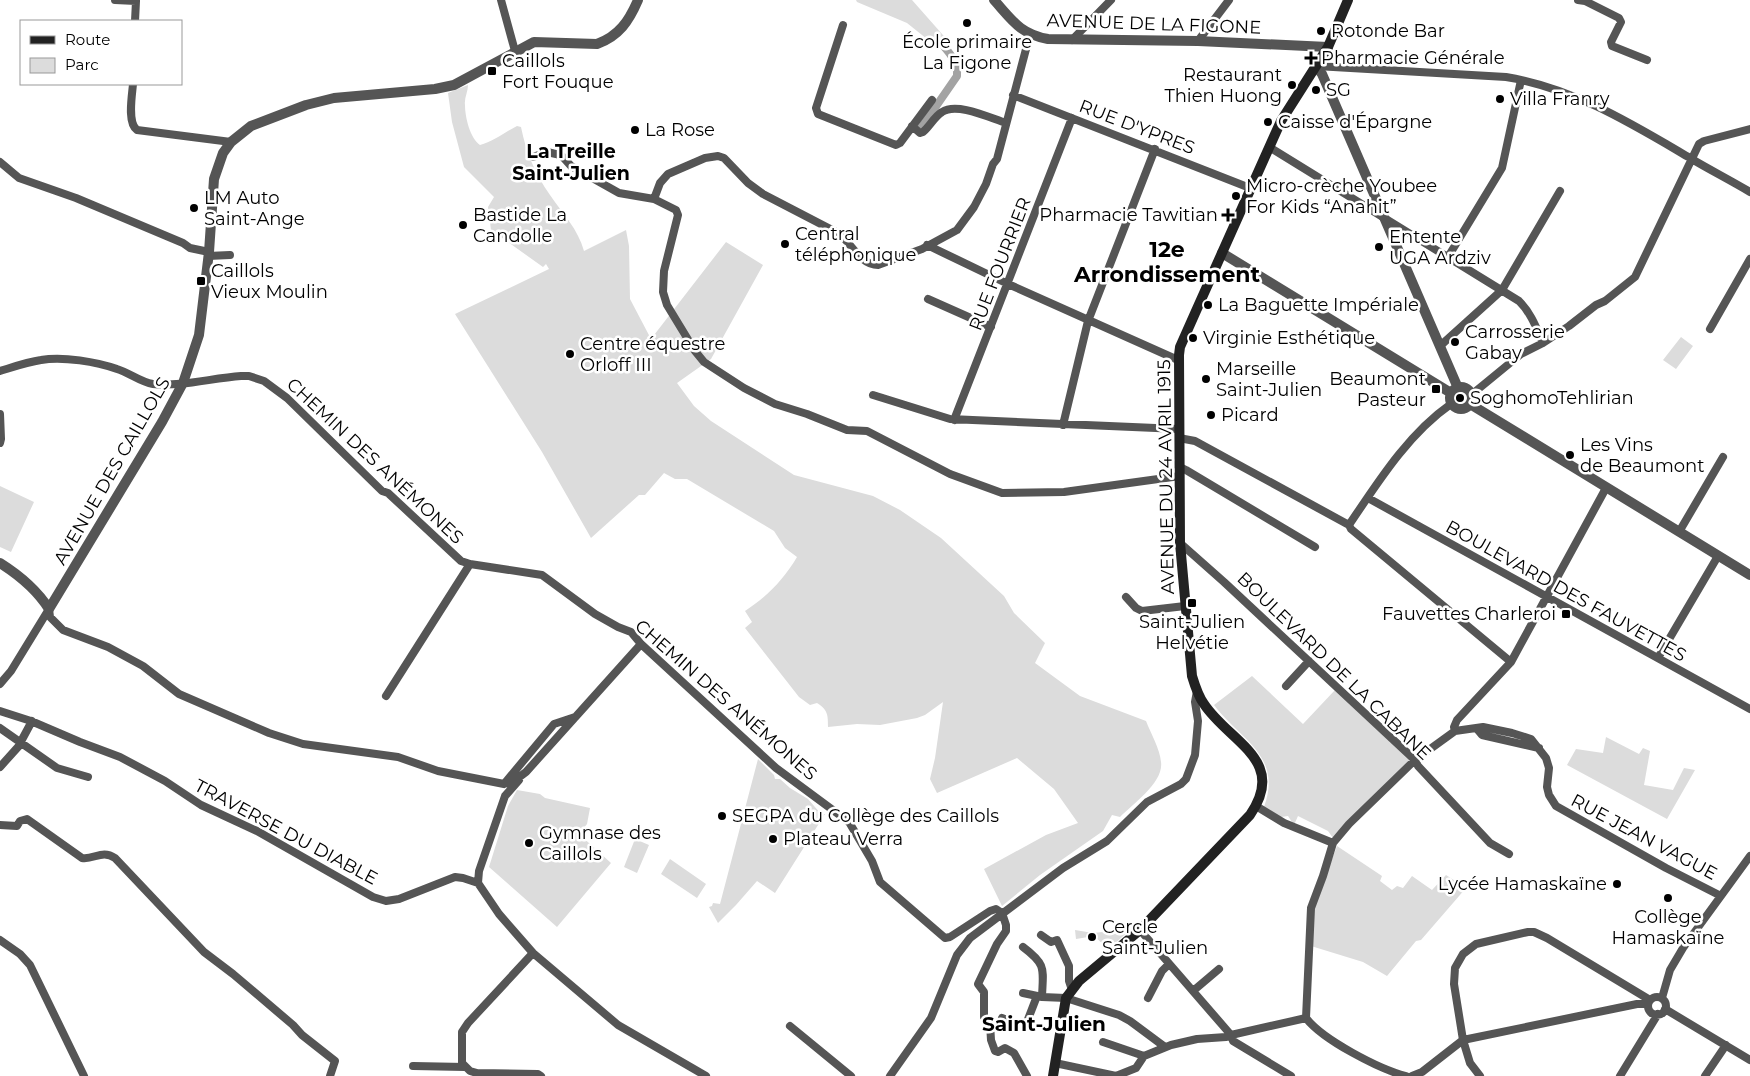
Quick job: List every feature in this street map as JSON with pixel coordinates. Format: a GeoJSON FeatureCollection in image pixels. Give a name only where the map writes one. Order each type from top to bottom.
{"type":"FeatureCollection","features":[{"type":"Feature","properties":{"kind":"main road","name":"AVENUE DU 24 AVRIL 1915"},"geometry":{"type":"LineString","coordinates":[[1256,806],[1262,788],[1262,778],[1257,761],[1206,708],[1192,676],[1180,543],[1178,360],[1180,347],[1281,121],[1328,47],[1348,0]]}},
{"type":"Feature","properties":{"kind":"main road"},"geometry":{"type":"LineString","coordinates":[[1053,1076],[1069,994],[1079,981],[1140,930],[1250,815],[1256,806]]}},
{"type":"Feature","properties":{"kind":"street"},"geometry":{"type":"LineString","coordinates":[[115,0],[146,0]]}},
{"type":"Feature","properties":{"kind":"street"},"geometry":{"type":"LineString","coordinates":[[501,0],[515,51]]}},
{"type":"Feature","properties":{"kind":"street","name":"AVENUE DES CAILLOLS"},"geometry":{"type":"LineString","coordinates":[[0,684],[11,671],[162,422],[183,383],[199,335],[214,179],[224,153],[231,142],[250,126],[306,105],[334,98],[435,89],[454,84],[534,42],[590,45],[607,40],[621,30],[628,21],[638,0]]}},
{"type":"Feature","properties":{"kind":"street","name":"AVENUE DE LA FIGONE"},"geometry":{"type":"LineString","coordinates":[[994,0],[1021,29],[1030,34],[1048,38],[1072,40],[1198,41],[1328,47]]}},
{"type":"Feature","properties":{"kind":"street"},"geometry":{"type":"LineString","coordinates":[[1072,40],[1111,0]]}},
{"type":"Feature","properties":{"kind":"street"},"geometry":{"type":"LineString","coordinates":[[1198,41],[1229,0]]}},
{"type":"Feature","properties":{"kind":"street"},"geometry":{"type":"LineString","coordinates":[[1578,0],[1585,1],[1619,18],[1621,22],[1611,42],[1612,46],[1647,60]]}},
{"type":"Feature","properties":{"kind":"street"},"geometry":{"type":"LineString","coordinates":[[135,20],[136,1]]}},
{"type":"Feature","properties":{"kind":"street"},"geometry":{"type":"LineString","coordinates":[[844,25],[816,108],[818,114],[896,145],[916,129],[932,100]]}},
{"type":"Feature","properties":{"kind":"street"},"geometry":{"type":"LineString","coordinates":[[654,199],[660,183],[668,174],[705,158],[718,156],[724,158],[748,183],[763,194],[840,234],[848,241],[864,262],[878,265],[922,249],[957,230],[965,221],[986,184],[993,164],[997,159],[1030,34]]}},
{"type":"Feature","properties":{"kind":"street"},"geometry":{"type":"LineString","coordinates":[[1316,66],[1506,77],[1520,80],[1570,95],[1605,110],[1750,192]]}},
{"type":"Feature","properties":{"kind":"street"},"geometry":{"type":"LineString","coordinates":[[1316,66],[1322,74],[1440,346],[1454,390],[1450,398],[1451,404],[1461,409],[1464,409],[1470,399],[1521,354],[1543,343],[1569,326],[1596,304],[1605,301],[1635,276],[1699,144],[1750,128]]}},
{"type":"Feature","properties":{"kind":"street"},"geometry":{"type":"LineString","coordinates":[[1448,258],[1502,168],[1520,80]]}},
{"type":"Feature","properties":{"kind":"street"},"geometry":{"type":"LineString","coordinates":[[133,85],[131,122],[137,130],[231,142]]}},
{"type":"Feature","properties":{"kind":"street","name":"RUE D'YPRES"},"geometry":{"type":"LineString","coordinates":[[1014,95],[1250,188]]}},
{"type":"Feature","properties":{"kind":"street"},"geometry":{"type":"LineString","coordinates":[[916,129],[925,130],[936,116],[949,108],[966,110],[1006,123]]}},
{"type":"Feature","properties":{"kind":"street","name":"RUE FOURRIER"},"geometry":{"type":"LineString","coordinates":[[954,420],[1072,118]]}},
{"type":"Feature","properties":{"kind":"street"},"geometry":{"type":"LineString","coordinates":[[1269,147],[1519,301],[1527,309],[1543,343]]}},
{"type":"Feature","properties":{"kind":"street"},"geometry":{"type":"LineString","coordinates":[[1063,425],[1088,320],[1155,149]]}},
{"type":"Feature","properties":{"kind":"street"},"geometry":{"type":"LineString","coordinates":[[533,157],[547,152],[562,156],[571,166],[619,193],[654,199],[676,210],[678,215],[664,272],[663,292],[667,305],[695,351],[704,362],[744,388],[774,404],[807,414],[847,430],[867,431],[950,474],[1002,492],[1064,492],[1186,470],[1315,547]]}},
{"type":"Feature","properties":{"kind":"street"},"geometry":{"type":"LineString","coordinates":[[0,162],[19,178],[76,198],[183,243],[190,248],[208,254],[230,255]]}},
{"type":"Feature","properties":{"kind":"street"},"geometry":{"type":"LineString","coordinates":[[1440,346],[1502,290],[1560,191]]}},
{"type":"Feature","properties":{"kind":"street"},"geometry":{"type":"LineString","coordinates":[[927,245],[1008,284],[1178,360]]}},
{"type":"Feature","properties":{"kind":"street"},"geometry":{"type":"LineString","coordinates":[[1222,253],[1454,390],[1466,389],[1470,399],[1606,488],[1750,575]]}},
{"type":"Feature","properties":{"kind":"street"},"geometry":{"type":"LineString","coordinates":[[1710,329],[1750,259]]}},
{"type":"Feature","properties":{"kind":"street"},"geometry":{"type":"LineString","coordinates":[[928,299],[991,328]]}},
{"type":"Feature","properties":{"kind":"street","name":"CHEMIN DES ANÉMONES"},"geometry":{"type":"LineString","coordinates":[[0,371],[42,360],[64,360],[95,363],[119,369],[145,382],[154,384],[183,383],[241,376],[249,376],[264,381],[287,398],[382,491],[388,493],[461,561],[542,575],[595,614],[631,632],[641,644],[776,768],[848,822],[872,861],[880,882],[945,938],[950,938],[990,911],[996,909],[1002,913],[1063,868],[1107,841],[1147,802],[1181,784],[1186,779],[1195,755],[1198,722],[1195,702],[1197,691]]}},
{"type":"Feature","properties":{"kind":"street"},"geometry":{"type":"LineString","coordinates":[[873,395],[954,420],[1063,425],[1179,434],[1349,526],[1511,662]]}},
{"type":"Feature","properties":{"kind":"street"},"geometry":{"type":"LineString","coordinates":[[1349,526],[1392,464],[1416,435],[1451,404]]}},
{"type":"Feature","properties":{"kind":"street"},"geometry":{"type":"LineString","coordinates":[[0,414],[2,439],[0,443]]}},
{"type":"Feature","properties":{"kind":"street"},"geometry":{"type":"LineString","coordinates":[[1679,532],[1723,457]]}},
{"type":"Feature","properties":{"kind":"street"},"geometry":{"type":"LineString","coordinates":[[1455,732],[1454,727],[1457,720],[1511,662],[1606,488]]}},
{"type":"Feature","properties":{"kind":"street","name":"BOULEVARD DES FAUVETTES"},"geometry":{"type":"LineString","coordinates":[[1368,498],[1750,709]]}},
{"type":"Feature","properties":{"kind":"street","name":"BOULEVARD DE LA CABANE"},"geometry":{"type":"LineString","coordinates":[[1180,543],[1309,660],[1415,760],[1418,766],[1490,843],[1509,854]]}},
{"type":"Feature","properties":{"kind":"street"},"geometry":{"type":"LineString","coordinates":[[1658,658],[1686,607],[1718,556]]}},
{"type":"Feature","properties":{"kind":"street"},"geometry":{"type":"LineString","coordinates":[[0,563],[16,573],[43,600],[50,617],[62,630],[108,647],[143,666],[179,694],[269,733],[303,744],[398,757],[438,771],[504,784],[522,776]]}},
{"type":"Feature","properties":{"kind":"street"},"geometry":{"type":"LineString","coordinates":[[386,696],[470,564]]}},
{"type":"Feature","properties":{"kind":"street"},"geometry":{"type":"LineString","coordinates":[[1126,597],[1136,608],[1142,611],[1185,606]]}},
{"type":"Feature","properties":{"kind":"street"},"geometry":{"type":"LineString","coordinates":[[641,644],[505,796],[479,871],[478,883],[499,914],[534,953],[618,1025],[706,1076]]}},
{"type":"Feature","properties":{"kind":"street"},"geometry":{"type":"LineString","coordinates":[[1286,686],[1309,660]]}},
{"type":"Feature","properties":{"kind":"street","name":"TRAVERSE DU DIABLE"},"geometry":{"type":"LineString","coordinates":[[0,711],[32,721],[120,757],[165,781],[201,805],[257,831],[372,897],[386,901],[399,899],[455,877],[478,883]]}},
{"type":"Feature","properties":{"kind":"street"},"geometry":{"type":"LineString","coordinates":[[505,796],[504,784],[554,724],[577,716]]}},
{"type":"Feature","properties":{"kind":"street"},"geometry":{"type":"LineString","coordinates":[[1,763],[21,742],[32,721]]}},
{"type":"Feature","properties":{"kind":"street"},"geometry":{"type":"LineString","coordinates":[[0,728],[57,768],[88,777]]}},
{"type":"Feature","properties":{"kind":"street","name":"RUE JEAN VAGUE"},"geometry":{"type":"LineString","coordinates":[[1332,843],[1415,760],[1455,732],[1477,729],[1482,734],[1539,748],[1548,763],[1547,787],[1549,795],[1556,806],[1664,867],[1721,896]]}},
{"type":"Feature","properties":{"kind":"street"},"geometry":{"type":"LineString","coordinates":[[1256,806],[1284,823],[1332,843],[1323,876],[1310,908],[1306,1018],[1310,1023],[1356,1055],[1394,1073],[1406,1076]]}},
{"type":"Feature","properties":{"kind":"street"},"geometry":{"type":"LineString","coordinates":[[0,825],[17,826],[20,821],[26,819],[82,858],[87,859],[103,854],[115,858],[204,952],[233,974],[302,1035],[336,1061],[330,1076]]}},
{"type":"Feature","properties":{"kind":"street"},"geometry":{"type":"LineString","coordinates":[[1665,1009],[1665,1001],[1662,998],[1670,970],[1683,948],[1750,856]]}},
{"type":"Feature","properties":{"kind":"street"},"geometry":{"type":"LineString","coordinates":[[890,1076],[931,1018],[961,949],[970,938],[1002,913],[1006,931],[997,944],[978,982],[984,992],[984,1017],[990,1024],[991,1040],[995,1051],[1008,1049],[1014,1053],[1027,1076]]}},
{"type":"Feature","properties":{"kind":"street"},"geometry":{"type":"LineString","coordinates":[[1140,930],[1231,1034],[1233,1041],[1291,1076]]}},
{"type":"Feature","properties":{"kind":"street"},"geometry":{"type":"LineString","coordinates":[[1480,1076],[1470,1063],[1463,1040],[1454,984],[1456,968],[1463,954],[1469,948],[1484,940],[1534,932],[1547,938],[1649,1002]]}},
{"type":"Feature","properties":{"kind":"street"},"geometry":{"type":"LineString","coordinates":[[1041,935],[1051,942],[1057,940],[1069,966],[1069,994]]}},
{"type":"Feature","properties":{"kind":"street"},"geometry":{"type":"LineString","coordinates":[[0,940],[20,954],[30,966],[84,1076]]}},
{"type":"Feature","properties":{"kind":"street"},"geometry":{"type":"LineString","coordinates":[[1002,1018],[1025,1027],[1039,996],[1042,975],[1040,962],[1038,958],[1023,947]]}},
{"type":"Feature","properties":{"kind":"street"},"geometry":{"type":"LineString","coordinates":[[534,953],[468,1022],[462,1032],[462,1063],[470,1071],[477,1073],[538,1074],[540,1076]]}},
{"type":"Feature","properties":{"kind":"street"},"geometry":{"type":"LineString","coordinates":[[1148,998],[1162,971],[1169,964]]}},
{"type":"Feature","properties":{"kind":"street"},"geometry":{"type":"LineString","coordinates":[[1193,991],[1219,969]]}},
{"type":"Feature","properties":{"kind":"street"},"geometry":{"type":"LineString","coordinates":[[1023,993],[1039,996],[1069,994],[1126,1018],[1165,1047]]}},
{"type":"Feature","properties":{"kind":"street"},"geometry":{"type":"LineString","coordinates":[[1412,1076],[1422,1072],[1463,1040],[1649,1002],[1658,997],[1662,998]]}},
{"type":"Feature","properties":{"kind":"street"},"geometry":{"type":"LineString","coordinates":[[1649,1002],[1651,1012],[1658,1014]]}},
{"type":"Feature","properties":{"kind":"street"},"geometry":{"type":"LineString","coordinates":[[1620,1076],[1658,1014],[1665,1009]]}},
{"type":"Feature","properties":{"kind":"street"},"geometry":{"type":"LineString","coordinates":[[1665,1009],[1750,1060]]}},
{"type":"Feature","properties":{"kind":"street"},"geometry":{"type":"LineString","coordinates":[[1055,1063],[1116,1076],[1136,1068],[1144,1056],[1182,1041],[1226,1037],[1231,1034],[1306,1018]]}},
{"type":"Feature","properties":{"kind":"street"},"geometry":{"type":"LineString","coordinates":[[790,1026],[851,1076]]}},
{"type":"Feature","properties":{"kind":"street"},"geometry":{"type":"LineString","coordinates":[[1102,1042],[1144,1056]]}},
{"type":"Feature","properties":{"kind":"street"},"geometry":{"type":"LineString","coordinates":[[1704,1076],[1726,1045]]}},
{"type":"Feature","properties":{"kind":"street"},"geometry":{"type":"LineString","coordinates":[[413,1066],[465,1067]]}},
{"type":"Feature","properties":{"kind":"green space"},"geometry":{"type":"Polygon","coordinates":[[[856,0],[912,0],[950,43],[932,43],[907,23],[856,0]]]}},
{"type":"Feature","properties":{"kind":"green space"},"geometry":{"type":"Polygon","coordinates":[[[468,85],[465,110],[469,127],[476,142],[480,145],[485,144],[517,126],[521,127],[528,154],[536,171],[574,229],[584,251],[626,230],[629,246],[630,299],[651,339],[726,242],[763,265],[711,359],[677,383],[694,406],[711,421],[794,475],[873,496],[900,510],[941,538],[1004,596],[1014,613],[1045,643],[1035,663],[1080,696],[1146,721],[1159,752],[1161,770],[1153,785],[1120,817],[1112,815],[1103,831],[1040,875],[1002,906],[984,869],[1046,835],[1078,823],[1054,789],[1017,758],[937,793],[930,779],[943,702],[925,715],[917,718],[880,725],[857,724],[828,727],[827,716],[823,708],[817,703],[810,705],[799,697],[745,628],[752,622],[745,611],[761,600],[774,587],[797,557],[785,548],[774,531],[687,479],[675,479],[664,473],[645,495],[639,495],[591,538],[542,452],[455,314],[549,269],[546,264],[543,267],[491,230],[488,207],[494,197],[464,167],[452,122],[448,93],[468,85]]]}},
{"type":"Feature","properties":{"kind":"green space"},"geometry":{"type":"Polygon","coordinates":[[[1681,337],[1693,346],[1676,369],[1663,360],[1681,337]]]}},
{"type":"Feature","properties":{"kind":"green space"},"geometry":{"type":"Polygon","coordinates":[[[0,486],[34,502],[11,552],[0,547],[0,486]]]}},
{"type":"Feature","properties":{"kind":"green space"},"geometry":{"type":"Polygon","coordinates":[[[1252,676],[1303,724],[1335,690],[1411,760],[1333,838],[1328,831],[1298,816],[1294,825],[1288,816],[1281,817],[1264,807],[1268,789],[1268,774],[1263,761],[1256,750],[1214,705],[1252,676]]]}},
{"type":"Feature","properties":{"kind":"green space"},"geometry":{"type":"Polygon","coordinates":[[[1606,737],[1639,754],[1643,748],[1650,751],[1644,785],[1673,790],[1684,768],[1695,770],[1667,819],[1567,765],[1576,749],[1603,753],[1606,737]]]}},
{"type":"Feature","properties":{"kind":"green space","name":"Plateau Verra"},"geometry":{"type":"Polygon","coordinates":[[[758,759],[774,775],[775,779],[780,779],[790,788],[808,799],[821,814],[825,814],[775,893],[757,881],[718,923],[709,907],[713,903],[720,904],[758,759]]]}},
{"type":"Feature","properties":{"kind":"green space"},"geometry":{"type":"Polygon","coordinates":[[[517,790],[540,794],[545,798],[590,808],[587,824],[579,834],[611,863],[557,927],[489,867],[508,806],[517,790]]]}},
{"type":"Feature","properties":{"kind":"green space"},"geometry":{"type":"Polygon","coordinates":[[[635,839],[649,845],[637,873],[624,867],[635,839]]]}},
{"type":"Feature","properties":{"kind":"green space"},"geometry":{"type":"Polygon","coordinates":[[[1337,846],[1382,876],[1380,881],[1392,890],[1397,886],[1403,888],[1412,876],[1432,890],[1446,875],[1466,888],[1421,940],[1416,941],[1387,976],[1363,962],[1311,946],[1314,906],[1337,846]]]}},
{"type":"Feature","properties":{"kind":"green space"},"geometry":{"type":"Polygon","coordinates":[[[670,859],[706,884],[697,898],[661,874],[670,859]]]}},
{"type":"Feature","properties":{"kind":"green space"},"geometry":{"type":"Polygon","coordinates":[[[1131,929],[1112,946],[1104,945],[1094,936],[1076,939],[1075,930],[1093,933],[1131,929]]]}},
{"type":"Feature","properties":{"kind":"waterway"},"geometry":{"type":"LineString","coordinates":[[921,128],[957,76],[955,62],[941,43]]}},
{"type":"Feature","properties":{"kind":"place","name":"École primaire La Figone"},"geometry":{"type":"Point","coordinates":[967,23]}},
{"type":"Feature","properties":{"kind":"place","name":"Rotonde Bar"},"geometry":{"type":"Point","coordinates":[1321,31]}},
{"type":"Feature","properties":{"kind":"place","name":"Pharmacie Générale"},"geometry":{"type":"Point","coordinates":[1311,58]}},
{"type":"Feature","properties":{"kind":"place","name":"Caillols Fort Fouque"},"geometry":{"type":"Point","coordinates":[492,71]}},
{"type":"Feature","properties":{"kind":"place","name":"Restaurant Thien Huong"},"geometry":{"type":"Point","coordinates":[1292,85]}},
{"type":"Feature","properties":{"kind":"place","name":"SG"},"geometry":{"type":"Point","coordinates":[1316,90]}},
{"type":"Feature","properties":{"kind":"place","name":"Villa Franry"},"geometry":{"type":"Point","coordinates":[1500,99]}},
{"type":"Feature","properties":{"kind":"place","name":"Caisse d'Épargne"},"geometry":{"type":"Point","coordinates":[1268,122]}},
{"type":"Feature","properties":{"kind":"place","name":"La Rose"},"geometry":{"type":"Point","coordinates":[635,130]}},
{"type":"Feature","properties":{"kind":"place","name":"Micro-crèche Youbee For Kids “Anahit”"},"geometry":{"type":"Point","coordinates":[1236,196]}},
{"type":"Feature","properties":{"kind":"place","name":"LM Auto Saint-Ange"},"geometry":{"type":"Point","coordinates":[194,208]}},
{"type":"Feature","properties":{"kind":"place","name":"Pharmacie Tawitian"},"geometry":{"type":"Point","coordinates":[1228,215]}},
{"type":"Feature","properties":{"kind":"place","name":"Bastide La Candolle"},"geometry":{"type":"Point","coordinates":[463,225]}},
{"type":"Feature","properties":{"kind":"place","name":"Central téléphonique"},"geometry":{"type":"Point","coordinates":[785,244]}},
{"type":"Feature","properties":{"kind":"place","name":"Entente UGA Ardziv"},"geometry":{"type":"Point","coordinates":[1379,247]}},
{"type":"Feature","properties":{"kind":"place","name":"Caillols Vieux Moulin"},"geometry":{"type":"Point","coordinates":[201,281]}},
{"type":"Feature","properties":{"kind":"place","name":"La Baguette Impériale"},"geometry":{"type":"Point","coordinates":[1208,305]}},
{"type":"Feature","properties":{"kind":"place","name":"Virginie Esthétique"},"geometry":{"type":"Point","coordinates":[1193,338]}},
{"type":"Feature","properties":{"kind":"place","name":"Carrosserie Gabay"},"geometry":{"type":"Point","coordinates":[1455,342]}},
{"type":"Feature","properties":{"kind":"place","name":"Centre équestre Orloff III"},"geometry":{"type":"Point","coordinates":[570,354]}},
{"type":"Feature","properties":{"kind":"place","name":"Marseille Saint-Julien"},"geometry":{"type":"Point","coordinates":[1206,379]}},
{"type":"Feature","properties":{"kind":"place","name":"Beaumont Pasteur"},"geometry":{"type":"Point","coordinates":[1436,389]}},
{"type":"Feature","properties":{"kind":"place","name":"SoghomoTehlirian"},"geometry":{"type":"Point","coordinates":[1460,398]}},
{"type":"Feature","properties":{"kind":"place","name":"Picard"},"geometry":{"type":"Point","coordinates":[1211,415]}},
{"type":"Feature","properties":{"kind":"place","name":"Les Vins de Beaumont"},"geometry":{"type":"Point","coordinates":[1570,455]}},
{"type":"Feature","properties":{"kind":"place","name":"Saint-Julien Helvétie"},"geometry":{"type":"Point","coordinates":[1192,603]}},
{"type":"Feature","properties":{"kind":"place","name":"Fauvettes Charleroi"},"geometry":{"type":"Point","coordinates":[1566,614]}},
{"type":"Feature","properties":{"kind":"place","name":"SEGPA du Collège des Caillols"},"geometry":{"type":"Point","coordinates":[722,816]}},
{"type":"Feature","properties":{"kind":"place","name":"Plateau Verra"},"geometry":{"type":"Point","coordinates":[773,839]}},
{"type":"Feature","properties":{"kind":"place","name":"Gymnase des Caillols"},"geometry":{"type":"Point","coordinates":[529,843]}},
{"type":"Feature","properties":{"kind":"place","name":"Lycée Hamaskaïne"},"geometry":{"type":"Point","coordinates":[1617,884]}},
{"type":"Feature","properties":{"kind":"place","name":"Collège Hamaskaïne"},"geometry":{"type":"Point","coordinates":[1668,898]}},
{"type":"Feature","properties":{"kind":"place","name":"Cercle Saint-Julien"},"geometry":{"type":"Point","coordinates":[1092,937]}},
{"type":"Feature","properties":{"kind":"district","name":"La Treille Saint-Julien"},"geometry":{"type":"Point","coordinates":[571,162]}},
{"type":"Feature","properties":{"kind":"district","name":"12e Arrondissement"},"geometry":{"type":"Point","coordinates":[1167,262]}},
{"type":"Feature","properties":{"kind":"district","name":"Saint-Julien"},"geometry":{"type":"Point","coordinates":[1044,1024]}}]}
